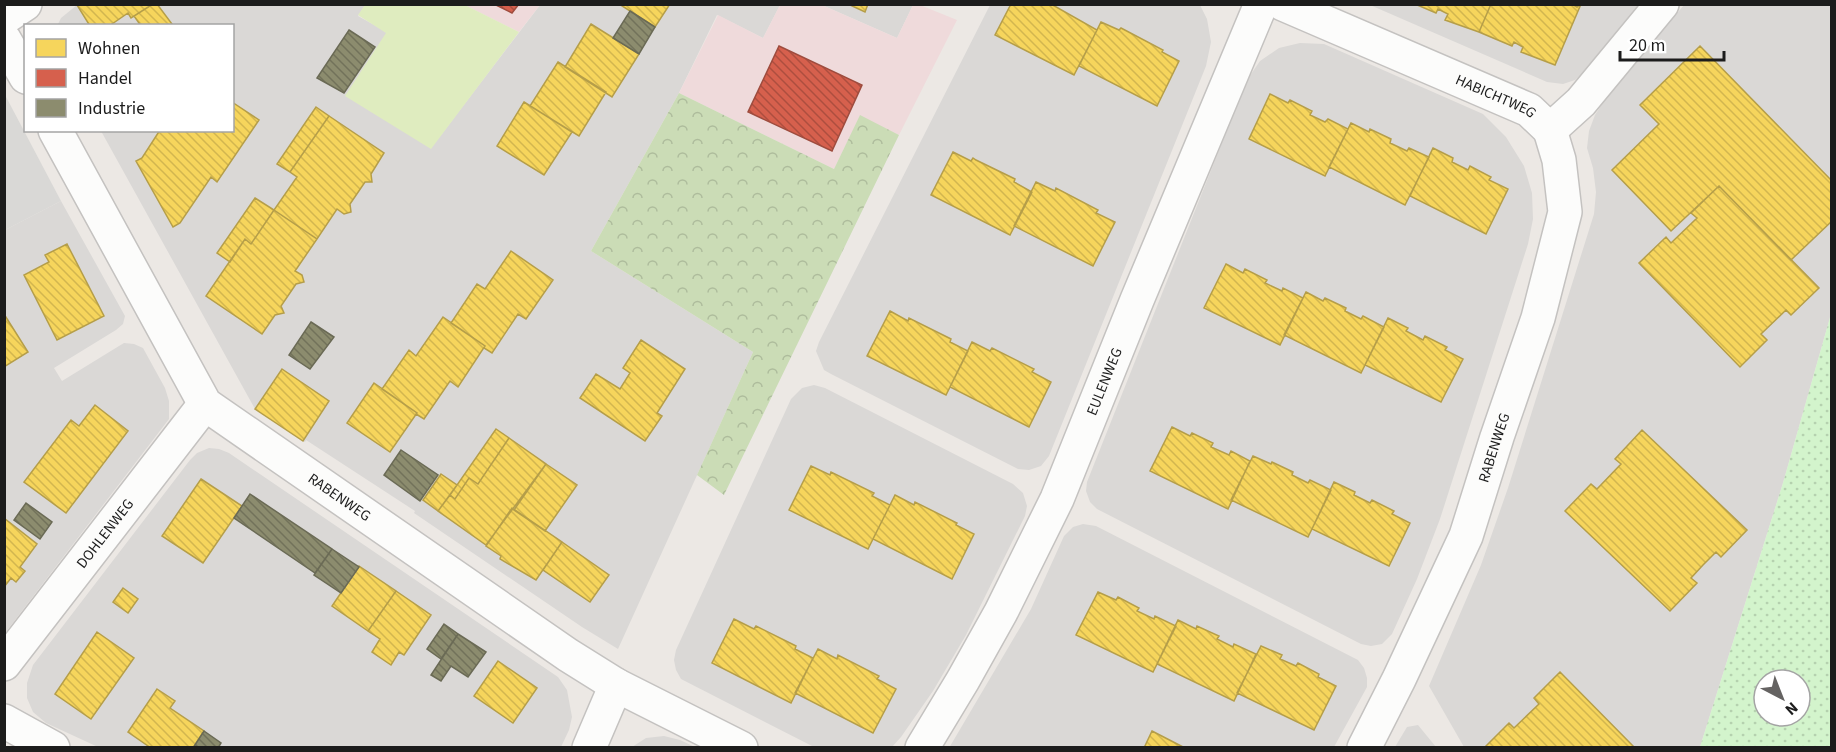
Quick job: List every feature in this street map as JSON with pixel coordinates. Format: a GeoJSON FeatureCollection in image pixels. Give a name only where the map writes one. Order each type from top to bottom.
{"type":"FeatureCollection","features":[{"type":"Feature","properties":{"kind":"street"},"geometry":{"type":"LineString","coordinates":[[4,18],[25,4]]}},
{"type":"Feature","properties":{"kind":"street","name":"EULENWEG"},"geometry":{"type":"LineString","coordinates":[[922,747],[1005,605],[1057,499],[1137,300],[1261,4]]}},
{"type":"Feature","properties":{"kind":"street","name":"HABICHTWEG"},"geometry":{"type":"LineString","coordinates":[[1284,4],[1529,110],[1550,130],[1581,102],[1662,4]]}},
{"type":"Feature","properties":{"kind":"street"},"geometry":{"type":"LineString","coordinates":[[4,39],[24,74]]}},
{"type":"Feature","properties":{"kind":"street","name":"RABENWEG"},"geometry":{"type":"LineString","coordinates":[[1364,747],[1399,679],[1466,536],[1538,318],[1565,212],[1559,160],[1550,130]]}},
{"type":"Feature","properties":{"kind":"street","name":"RABENWEG"},"geometry":{"type":"LineString","coordinates":[[56,132],[205,404],[568,655],[616,685],[741,747]]}},
{"type":"Feature","properties":{"kind":"street","name":"DOHLENWEG"},"geometry":{"type":"LineString","coordinates":[[4,664],[205,404]]}},
{"type":"Feature","properties":{"kind":"street"},"geometry":{"type":"LineString","coordinates":[[589,747],[616,685]]}},
{"type":"Feature","properties":{"kind":"street"},"geometry":{"type":"LineString","coordinates":[[4,721],[52,747]]}},
{"type":"Feature","properties":{"kind":"shaded area"},"geometry":{"type":"Polygon","coordinates":[[[77,5],[365,5],[358,16],[387,32],[431,148],[540,5],[780,5],[763,38],[717,15],[679,93],[591,251],[753,352],[618,649],[414,513],[415,511],[255,409],[102,132],[234,132],[234,24],[58,24],[61,18],[77,5]]]}},
{"type":"Feature","properties":{"kind":"shaded area"},"geometry":{"type":"Polygon","coordinates":[[[465,5],[540,5],[519,32],[465,5]]]}},
{"type":"Feature","properties":{"kind":"shaded area"},"geometry":{"type":"Polygon","coordinates":[[[780,5],[822,5],[897,38],[913,5],[920,5],[957,20],[899,135],[860,116],[834,169],[679,93],[718,15],[763,38],[780,5]]]}},
{"type":"Feature","properties":{"kind":"shaded area"},"geometry":{"type":"Polygon","coordinates":[[[822,5],[913,5],[897,38],[822,5]]]}},
{"type":"Feature","properties":{"kind":"shaded area"},"geometry":{"type":"Polygon","coordinates":[[[990,5],[1200,5],[1207,19],[1211,42],[1206,66],[1049,456],[1041,466],[1029,470],[1018,469],[831,374],[824,370],[816,351],[990,5]]]}},
{"type":"Feature","properties":{"kind":"shaded area"},"geometry":{"type":"Polygon","coordinates":[[[1370,5],[1640,5],[1587,70],[1575,80],[1563,84],[1547,82],[1370,5]]]}},
{"type":"Feature","properties":{"kind":"shaded area"},"geometry":{"type":"Polygon","coordinates":[[[1684,5],[1831,5],[1831,314],[1783,483],[1700,747],[1464,747],[1429,686],[1481,565],[1508,488],[1594,214],[1596,192],[1593,168],[1587,148],[1589,131],[1595,115],[1606,98],[1684,5]]]}},
{"type":"Feature","properties":{"kind":"shaded area"},"geometry":{"type":"Polygon","coordinates":[[[1300,43],[1324,44],[1483,114],[1506,137],[1524,166],[1532,193],[1533,219],[1528,244],[1440,519],[1417,579],[1392,634],[1382,644],[1371,646],[1361,644],[1097,509],[1090,502],[1086,491],[1087,482],[1247,80],[1260,61],[1279,48],[1300,43]]]}},
{"type":"Feature","properties":{"kind":"shaded area"},"geometry":{"type":"Polygon","coordinates":[[[4,93],[61,201],[4,230],[4,93]]]}},
{"type":"Feature","properties":{"kind":"shaded area"},"geometry":{"type":"Polygon","coordinates":[[[61,201],[125,316],[123,324],[116,330],[54,368],[62,381],[124,343],[134,344],[143,348],[165,388],[169,401],[169,419],[5,633],[5,230],[61,201]]]}},
{"type":"Feature","properties":{"kind":"shaded area"},"geometry":{"type":"Polygon","coordinates":[[[814,385],[825,388],[1013,484],[1023,493],[1027,506],[1025,516],[966,635],[933,691],[892,747],[814,747],[681,679],[676,670],[674,660],[676,650],[791,399],[802,388],[814,385]]]}},
{"type":"Feature","properties":{"kind":"shaded area"},"geometry":{"type":"Polygon","coordinates":[[[209,448],[229,453],[558,677],[567,690],[572,717],[561,747],[98,747],[46,723],[33,712],[27,698],[27,683],[33,665],[190,460],[197,453],[209,448]]]}},
{"type":"Feature","properties":{"kind":"shaded area"},"geometry":{"type":"Polygon","coordinates":[[[1083,524],[1096,526],[1358,660],[1364,668],[1367,687],[1334,747],[949,748],[1031,609],[1064,536],[1073,527],[1083,524]]]}},
{"type":"Feature","properties":{"kind":"shaded area"},"geometry":{"type":"Polygon","coordinates":[[[1418,725],[1436,747],[1395,747],[1407,727],[1418,725]]]}},
{"type":"Feature","properties":{"kind":"shaded area"},"geometry":{"type":"Polygon","coordinates":[[[664,736],[695,747],[632,747],[646,738],[664,736]]]}},
{"type":"Feature","properties":{"kind":"green space"},"geometry":{"type":"Polygon","coordinates":[[[365,5],[465,5],[519,32],[431,149],[345,96],[386,33],[358,15],[365,5]]]}},
{"type":"Feature","properties":{"kind":"green space"},"geometry":{"type":"Polygon","coordinates":[[[679,93],[834,169],[860,115],[899,135],[724,495],[697,475],[753,352],[591,251],[679,93]]]}},
{"type":"Feature","properties":{"kind":"green space"},"geometry":{"type":"Polygon","coordinates":[[[1831,314],[1831,747],[1700,747],[1783,483],[1831,314]]]}},
{"type":"Feature","properties":{"kind":"building: Wohnen"},"geometry":{"type":"Polygon","coordinates":[[[153,4],[157,4],[172,24],[140,24],[134,16],[153,4]]]}},
{"type":"Feature","properties":{"kind":"building: Wohnen"},"geometry":{"type":"Polygon","coordinates":[[[153,4],[131,18],[128,13],[112,24],[89,24],[77,5],[153,4]]]}},
{"type":"Feature","properties":{"kind":"building: Wohnen"},"geometry":{"type":"Polygon","coordinates":[[[619,4],[670,4],[655,27],[619,4]]]}},
{"type":"Feature","properties":{"kind":"building: Wohnen"},"geometry":{"type":"Polygon","coordinates":[[[848,4],[868,4],[865,12],[848,4]]]}},
{"type":"Feature","properties":{"kind":"building: Wohnen"},"geometry":{"type":"Polygon","coordinates":[[[1011,4],[1051,4],[1097,30],[1074,75],[995,35],[1011,4]]]}},
{"type":"Feature","properties":{"kind":"building: Wohnen"},"geometry":{"type":"Polygon","coordinates":[[[1415,4],[1491,4],[1479,32],[1445,20],[1448,14],[1438,9],[1436,13],[1415,4]]]}},
{"type":"Feature","properties":{"kind":"building: Wohnen"},"geometry":{"type":"Polygon","coordinates":[[[1491,4],[1572,4],[1577,7],[1581,4],[1555,65],[1521,52],[1523,47],[1514,42],[1512,46],[1479,32],[1491,4]]]}},
{"type":"Feature","properties":{"kind":"building: Wohnen"},"geometry":{"type":"Polygon","coordinates":[[[1101,22],[1119,30],[1121,28],[1179,61],[1157,106],[1079,66],[1101,22]]]}},
{"type":"Feature","properties":{"kind":"building: Wohnen"},"geometry":{"type":"Polygon","coordinates":[[[591,24],[639,54],[612,97],[565,67],[591,24]]]}},
{"type":"Feature","properties":{"kind":"building: Wohnen"},"geometry":{"type":"Polygon","coordinates":[[[1700,46],[1832,181],[1832,221],[1791,260],[1719,186],[1671,231],[1612,170],[1659,124],[1640,105],[1700,46]]]}},
{"type":"Feature","properties":{"kind":"building: Wohnen"},"geometry":{"type":"Polygon","coordinates":[[[558,62],[606,92],[579,136],[530,106],[558,62]]]}},
{"type":"Feature","properties":{"kind":"building: Wohnen"},"geometry":{"type":"Polygon","coordinates":[[[1270,94],[1288,103],[1290,100],[1312,111],[1310,115],[1325,122],[1328,119],[1348,129],[1325,176],[1249,139],[1270,94]]]}},
{"type":"Feature","properties":{"kind":"building: Wohnen"},"geometry":{"type":"Polygon","coordinates":[[[524,102],[572,132],[544,175],[497,146],[524,102]]]}},
{"type":"Feature","properties":{"kind":"building: Wohnen"},"geometry":{"type":"Polygon","coordinates":[[[234,103],[259,120],[217,182],[211,177],[180,223],[173,227],[136,161],[142,158],[159,132],[234,132],[234,103]]]}},
{"type":"Feature","properties":{"kind":"building: Wohnen"},"geometry":{"type":"Polygon","coordinates":[[[316,107],[329,116],[290,172],[277,164],[316,107]]]}},
{"type":"Feature","properties":{"kind":"building: Wohnen"},"geometry":{"type":"Polygon","coordinates":[[[329,116],[384,153],[371,174],[372,182],[365,182],[350,204],[351,212],[344,214],[337,209],[317,239],[274,210],[297,177],[290,172],[329,116]]]}},
{"type":"Feature","properties":{"kind":"building: Wohnen"},"geometry":{"type":"Polygon","coordinates":[[[1351,123],[1391,139],[1390,143],[1407,151],[1409,148],[1429,157],[1405,205],[1329,167],[1351,123]]]}},
{"type":"Feature","properties":{"kind":"building: Wohnen"},"geometry":{"type":"Polygon","coordinates":[[[1433,148],[1453,158],[1452,162],[1468,170],[1470,166],[1491,177],[1489,180],[1508,189],[1486,234],[1410,196],[1433,148]]]}},
{"type":"Feature","properties":{"kind":"building: Wohnen"},"geometry":{"type":"Polygon","coordinates":[[[953,152],[971,161],[973,158],[1015,179],[1014,182],[1032,192],[1010,235],[931,195],[953,152]]]}},
{"type":"Feature","properties":{"kind":"building: Wohnen"},"geometry":{"type":"Polygon","coordinates":[[[1036,182],[1055,191],[1056,188],[1098,210],[1096,213],[1115,222],[1093,266],[1014,226],[1036,182]]]}},
{"type":"Feature","properties":{"kind":"building: Wohnen"},"geometry":{"type":"Polygon","coordinates":[[[1719,186],[1819,288],[1791,315],[1786,310],[1761,334],[1767,340],[1740,367],[1639,263],[1666,237],[1671,243],[1697,218],[1691,213],[1719,186]]]}},
{"type":"Feature","properties":{"kind":"building: Wohnen"},"geometry":{"type":"Polygon","coordinates":[[[255,198],[274,210],[251,244],[245,239],[230,262],[217,253],[255,198]]]}},
{"type":"Feature","properties":{"kind":"building: Wohnen"},"geometry":{"type":"Polygon","coordinates":[[[274,210],[317,239],[295,271],[302,275],[304,282],[296,284],[281,306],[284,313],[275,315],[262,334],[206,296],[245,239],[251,244],[274,210]]]}},
{"type":"Feature","properties":{"kind":"building: Wohnen"},"geometry":{"type":"Polygon","coordinates":[[[67,244],[104,316],[57,340],[24,275],[49,262],[45,255],[67,244]]]}},
{"type":"Feature","properties":{"kind":"building: Wohnen"},"geometry":{"type":"Polygon","coordinates":[[[511,251],[553,280],[526,319],[518,314],[492,353],[451,323],[477,284],[485,289],[511,251]]]}},
{"type":"Feature","properties":{"kind":"building: Wohnen"},"geometry":{"type":"Polygon","coordinates":[[[1226,264],[1243,273],[1245,269],[1267,280],[1265,283],[1282,291],[1283,288],[1303,298],[1280,345],[1204,308],[1226,264]]]}},
{"type":"Feature","properties":{"kind":"building: Wohnen"},"geometry":{"type":"Polygon","coordinates":[[[1306,292],[1323,301],[1325,298],[1346,308],[1345,311],[1361,319],[1363,316],[1384,327],[1361,373],[1284,335],[1306,292]]]}},
{"type":"Feature","properties":{"kind":"building: Wohnen"},"geometry":{"type":"Polygon","coordinates":[[[890,311],[951,339],[950,342],[968,351],[946,395],[867,356],[890,311]]]}},
{"type":"Feature","properties":{"kind":"building: Wohnen"},"geometry":{"type":"Polygon","coordinates":[[[4,314],[28,352],[4,367],[4,314]]]}},
{"type":"Feature","properties":{"kind":"building: Wohnen"},"geometry":{"type":"Polygon","coordinates":[[[443,317],[485,346],[458,387],[450,381],[424,419],[382,389],[409,350],[416,356],[443,317]]]}},
{"type":"Feature","properties":{"kind":"building: Wohnen"},"geometry":{"type":"Polygon","coordinates":[[[1388,318],[1408,328],[1406,331],[1423,340],[1425,336],[1447,347],[1445,350],[1463,359],[1441,402],[1365,365],[1388,318]]]}},
{"type":"Feature","properties":{"kind":"building: Wohnen"},"geometry":{"type":"Polygon","coordinates":[[[641,340],[685,369],[657,413],[662,416],[645,441],[580,398],[596,374],[620,389],[630,373],[623,368],[641,340]]]}},
{"type":"Feature","properties":{"kind":"building: Wohnen"},"geometry":{"type":"Polygon","coordinates":[[[972,342],[990,351],[992,348],[1034,369],[1032,372],[1051,382],[1029,427],[950,387],[972,342]]]}},
{"type":"Feature","properties":{"kind":"building: Wohnen"},"geometry":{"type":"Polygon","coordinates":[[[282,369],[329,401],[303,441],[255,409],[282,369]]]}},
{"type":"Feature","properties":{"kind":"building: Wohnen"},"geometry":{"type":"Polygon","coordinates":[[[374,383],[417,413],[390,452],[347,423],[374,383]]]}},
{"type":"Feature","properties":{"kind":"building: Wohnen"},"geometry":{"type":"Polygon","coordinates":[[[95,405],[128,431],[66,513],[24,482],[71,420],[79,426],[95,405]]]}},
{"type":"Feature","properties":{"kind":"building: Wohnen"},"geometry":{"type":"Polygon","coordinates":[[[1172,427],[1190,436],[1192,433],[1213,443],[1211,447],[1229,455],[1231,451],[1250,461],[1228,509],[1150,471],[1172,427]]]}},
{"type":"Feature","properties":{"kind":"building: Wohnen"},"geometry":{"type":"Polygon","coordinates":[[[496,429],[509,438],[478,484],[469,478],[455,499],[450,495],[496,429]]]}},
{"type":"Feature","properties":{"kind":"building: Wohnen"},"geometry":{"type":"Polygon","coordinates":[[[1642,430],[1747,530],[1721,557],[1716,552],[1703,565],[1691,578],[1697,583],[1670,611],[1565,511],[1591,484],[1597,489],[1621,464],[1615,459],[1642,430]]]}},
{"type":"Feature","properties":{"kind":"building: Wohnen"},"geometry":{"type":"Polygon","coordinates":[[[509,438],[546,464],[486,545],[438,511],[450,495],[455,499],[469,478],[478,484],[509,438]]]}},
{"type":"Feature","properties":{"kind":"building: Wohnen"},"geometry":{"type":"Polygon","coordinates":[[[1253,456],[1293,472],[1292,475],[1308,483],[1310,480],[1331,490],[1308,537],[1231,500],[1253,456]]]}},
{"type":"Feature","properties":{"kind":"building: Wohnen"},"geometry":{"type":"Polygon","coordinates":[[[546,464],[577,485],[545,531],[514,510],[546,464]]]}},
{"type":"Feature","properties":{"kind":"building: Wohnen"},"geometry":{"type":"Polygon","coordinates":[[[811,466],[830,475],[831,472],[874,493],[872,496],[890,505],[868,549],[789,510],[811,466]]]}},
{"type":"Feature","properties":{"kind":"building: Wohnen"},"geometry":{"type":"Polygon","coordinates":[[[441,474],[457,485],[438,511],[423,500],[441,474]]]}},
{"type":"Feature","properties":{"kind":"building: Wohnen"},"geometry":{"type":"Polygon","coordinates":[[[201,479],[242,506],[203,563],[162,536],[201,479]]]}},
{"type":"Feature","properties":{"kind":"building: Wohnen"},"geometry":{"type":"Polygon","coordinates":[[[1334,482],[1355,492],[1354,495],[1370,503],[1372,500],[1394,511],[1392,514],[1410,523],[1389,566],[1312,529],[1334,482]]]}},
{"type":"Feature","properties":{"kind":"building: Wohnen"},"geometry":{"type":"Polygon","coordinates":[[[895,495],[914,505],[915,502],[974,534],[952,579],[873,539],[895,495]]]}},
{"type":"Feature","properties":{"kind":"building: Wohnen"},"geometry":{"type":"Polygon","coordinates":[[[512,508],[562,542],[536,580],[500,559],[501,556],[486,546],[512,508]]]}},
{"type":"Feature","properties":{"kind":"building: Wohnen"},"geometry":{"type":"Polygon","coordinates":[[[4,518],[37,544],[20,567],[25,571],[16,582],[11,578],[4,587],[4,518]]]}},
{"type":"Feature","properties":{"kind":"building: Wohnen"},"geometry":{"type":"Polygon","coordinates":[[[562,542],[609,575],[590,602],[543,570],[562,542]]]}},
{"type":"Feature","properties":{"kind":"building: Wohnen"},"geometry":{"type":"Polygon","coordinates":[[[359,566],[396,591],[368,631],[332,606],[359,566]]]}},
{"type":"Feature","properties":{"kind":"building: Wohnen"},"geometry":{"type":"Polygon","coordinates":[[[123,588],[138,599],[128,613],[113,602],[123,588]]]}},
{"type":"Feature","properties":{"kind":"building: Wohnen"},"geometry":{"type":"Polygon","coordinates":[[[396,591],[431,615],[404,655],[399,652],[391,665],[372,652],[380,639],[368,631],[396,591]]]}},
{"type":"Feature","properties":{"kind":"building: Wohnen"},"geometry":{"type":"Polygon","coordinates":[[[1098,592],[1116,600],[1118,597],[1139,608],[1137,611],[1176,626],[1153,672],[1076,635],[1098,592]]]}},
{"type":"Feature","properties":{"kind":"building: Wohnen"},"geometry":{"type":"Polygon","coordinates":[[[734,619],[754,629],[756,626],[796,646],[795,649],[813,658],[791,703],[712,663],[734,619]]]}},
{"type":"Feature","properties":{"kind":"building: Wohnen"},"geometry":{"type":"Polygon","coordinates":[[[1178,620],[1196,629],[1197,626],[1219,636],[1217,639],[1233,647],[1234,644],[1256,654],[1234,701],[1157,664],[1178,620]]]}},
{"type":"Feature","properties":{"kind":"building: Wohnen"},"geometry":{"type":"Polygon","coordinates":[[[97,632],[134,658],[91,719],[55,694],[97,632]]]}},
{"type":"Feature","properties":{"kind":"building: Wohnen"},"geometry":{"type":"Polygon","coordinates":[[[1261,646],[1282,655],[1280,659],[1296,666],[1298,663],[1319,674],[1318,677],[1336,686],[1314,730],[1237,693],[1261,646]]]}},
{"type":"Feature","properties":{"kind":"building: Wohnen"},"geometry":{"type":"Polygon","coordinates":[[[818,649],[837,659],[838,655],[879,676],[877,679],[896,689],[873,733],[795,693],[818,649]]]}},
{"type":"Feature","properties":{"kind":"building: Wohnen"},"geometry":{"type":"Polygon","coordinates":[[[498,661],[537,688],[513,723],[474,696],[498,661]]]}},
{"type":"Feature","properties":{"kind":"building: Wohnen"},"geometry":{"type":"Polygon","coordinates":[[[1560,672],[1635,748],[1484,748],[1509,723],[1514,728],[1539,704],[1534,698],[1560,672]]]}},
{"type":"Feature","properties":{"kind":"building: Wohnen"},"geometry":{"type":"Polygon","coordinates":[[[157,689],[175,701],[170,708],[204,731],[193,748],[151,748],[128,732],[157,689]]]}},
{"type":"Feature","properties":{"kind":"building: Wohnen"},"geometry":{"type":"Polygon","coordinates":[[[1152,731],[1185,748],[1144,748],[1152,731]]]}},
{"type":"Feature","properties":{"kind":"building: Handel"},"geometry":{"type":"Polygon","coordinates":[[[494,4],[519,4],[512,13],[494,4]]]}},
{"type":"Feature","properties":{"kind":"building: Handel"},"geometry":{"type":"Polygon","coordinates":[[[779,46],[862,85],[832,151],[748,112],[779,46]]]}},
{"type":"Feature","properties":{"kind":"building: Industrie"},"geometry":{"type":"Polygon","coordinates":[[[630,11],[655,27],[639,54],[613,38],[630,11]]]}},
{"type":"Feature","properties":{"kind":"building: Industrie"},"geometry":{"type":"Polygon","coordinates":[[[349,30],[375,47],[344,93],[317,78],[349,30]]]}},
{"type":"Feature","properties":{"kind":"building: Industrie"},"geometry":{"type":"Polygon","coordinates":[[[311,322],[334,337],[310,369],[289,355],[311,322]]]}},
{"type":"Feature","properties":{"kind":"building: Industrie"},"geometry":{"type":"Polygon","coordinates":[[[401,450],[438,475],[420,501],[384,475],[401,450]]]}},
{"type":"Feature","properties":{"kind":"building: Industrie"},"geometry":{"type":"Polygon","coordinates":[[[250,494],[332,549],[315,573],[234,518],[250,494]]]}},
{"type":"Feature","properties":{"kind":"building: Industrie"},"geometry":{"type":"Polygon","coordinates":[[[26,503],[52,522],[40,539],[14,520],[26,503]]]}},
{"type":"Feature","properties":{"kind":"building: Industrie"},"geometry":{"type":"Polygon","coordinates":[[[332,549],[359,567],[341,593],[314,575],[332,549]]]}},
{"type":"Feature","properties":{"kind":"building: Industrie"},"geometry":{"type":"Polygon","coordinates":[[[444,624],[458,634],[441,659],[427,649],[444,624]]]}},
{"type":"Feature","properties":{"kind":"building: Industrie"},"geometry":{"type":"Polygon","coordinates":[[[458,634],[486,652],[468,677],[451,666],[441,681],[431,675],[458,634]]]}},
{"type":"Feature","properties":{"kind":"building: Industrie"},"geometry":{"type":"Polygon","coordinates":[[[204,731],[221,743],[218,748],[193,748],[204,731]]]}}]}
